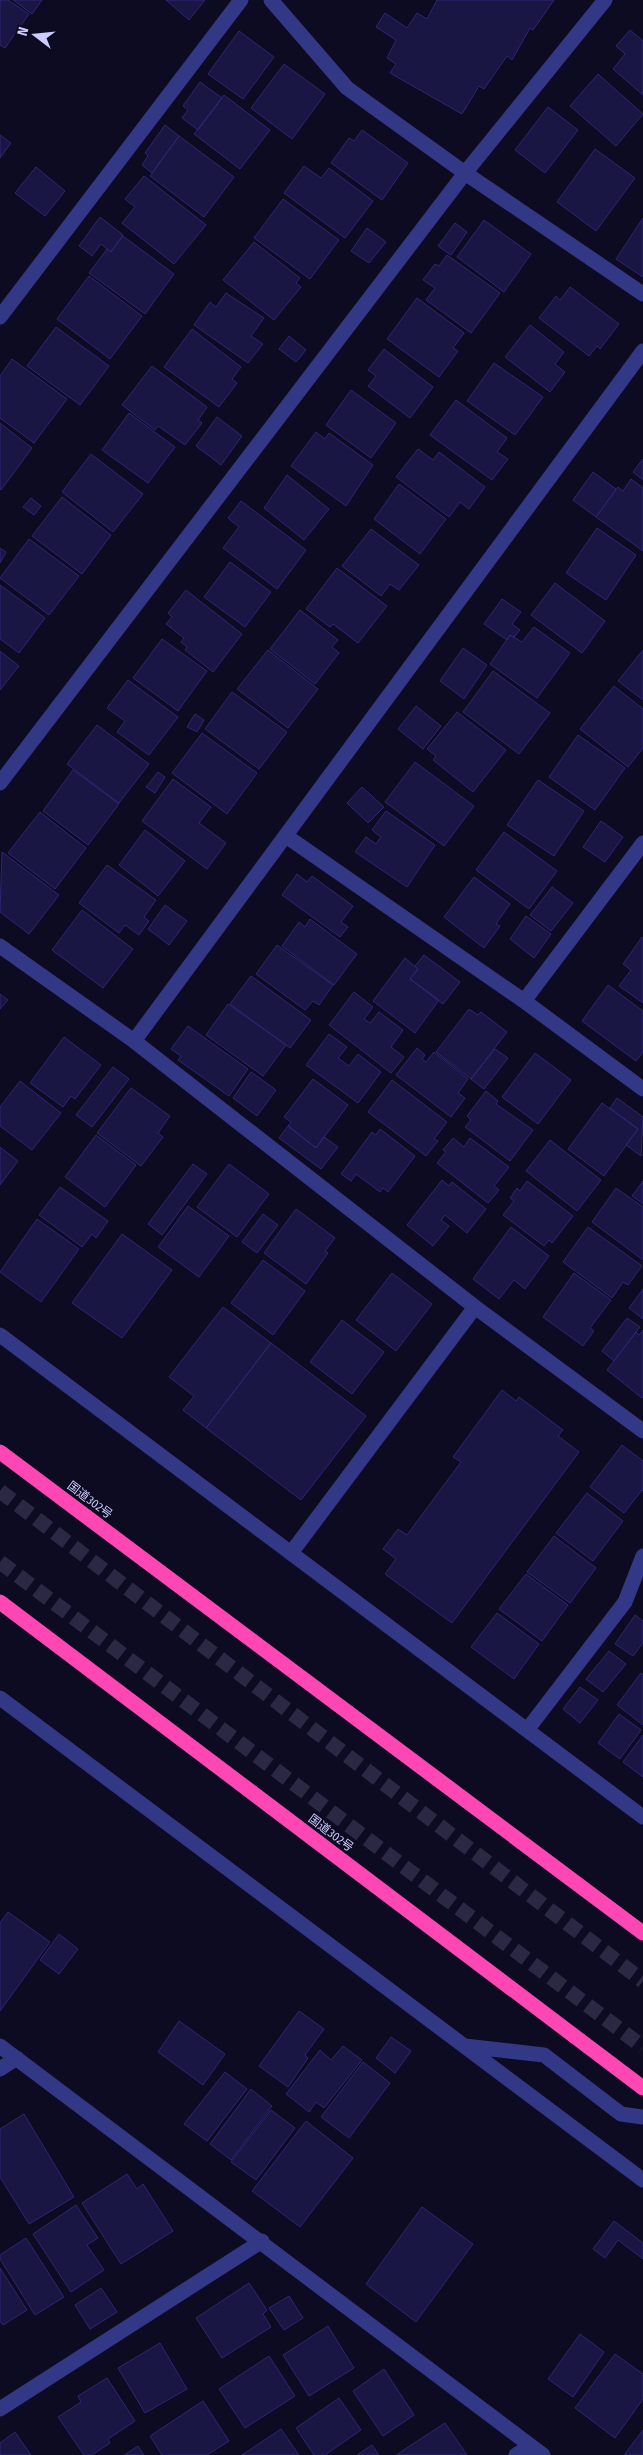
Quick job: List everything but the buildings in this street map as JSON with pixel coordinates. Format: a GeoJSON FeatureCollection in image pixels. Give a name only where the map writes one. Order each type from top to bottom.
{"type":"FeatureCollection","features":[{"type":"Feature","properties":{"kind":"highway","name":"国道302号"},"geometry":{"type":"LineString","coordinates":[[0,1452],[643,1933]]}},
{"type":"Feature","properties":{"kind":"highway","name":"国道302号"},"geometry":{"type":"LineString","coordinates":[[0,1602],[643,2088]]}},
{"type":"Feature","properties":{"kind":"street"},"geometry":{"type":"LineString","coordinates":[[0,317],[241,0]]}},
{"type":"Feature","properties":{"kind":"street"},"geometry":{"type":"LineString","coordinates":[[271,0],[348,88],[465,173],[643,294]]}},
{"type":"Feature","properties":{"kind":"street"},"geometry":{"type":"LineString","coordinates":[[0,783],[465,173],[605,0]]}},
{"type":"Feature","properties":{"kind":"street"},"geometry":{"type":"LineString","coordinates":[[134,1042],[643,351]]}},
{"type":"Feature","properties":{"kind":"street"},"geometry":{"type":"LineString","coordinates":[[286,836],[524,1001],[643,1089]]}},
{"type":"Feature","properties":{"kind":"street"},"geometry":{"type":"LineString","coordinates":[[524,1001],[643,843]]}},
{"type":"Feature","properties":{"kind":"street"},"geometry":{"type":"LineString","coordinates":[[0,946],[134,1042],[475,1307],[643,1431]]}},
{"type":"Feature","properties":{"kind":"street"},"geometry":{"type":"LineString","coordinates":[[291,1553],[475,1307]]}},
{"type":"Feature","properties":{"kind":"street"},"geometry":{"type":"LineString","coordinates":[[0,1335],[643,1818]]}},
{"type":"Feature","properties":{"kind":"street"},"geometry":{"type":"LineString","coordinates":[[527,1730],[624,1602],[643,1556]]}},
{"type":"Feature","properties":{"kind":"street"},"geometry":{"type":"LineString","coordinates":[[0,1698],[643,2180]]}},
{"type":"Feature","properties":{"kind":"street"},"geometry":{"type":"LineString","coordinates":[[0,2046],[262,2241],[544,2455]]}},
{"type":"Feature","properties":{"kind":"street"},"geometry":{"type":"LineString","coordinates":[[463,2046],[544,2056],[621,2114],[643,2117]]}},
{"type":"Feature","properties":{"kind":"street"},"geometry":{"type":"LineString","coordinates":[[0,2069],[17,2058]]}},
{"type":"Feature","properties":{"kind":"street"},"geometry":{"type":"LineString","coordinates":[[0,2409],[262,2241]]}},
{"type":"Feature","properties":{"kind":"street"},"geometry":{"type":"LineString","coordinates":[[516,2455],[531,2446]]}},
{"type":"Feature","properties":{"kind":"tunnel"},"geometry":{"type":"LineString","coordinates":[[0,1491],[643,1981]]}},
{"type":"Feature","properties":{"kind":"tunnel"},"geometry":{"type":"LineString","coordinates":[[0,1562],[643,2047]]}}]}
